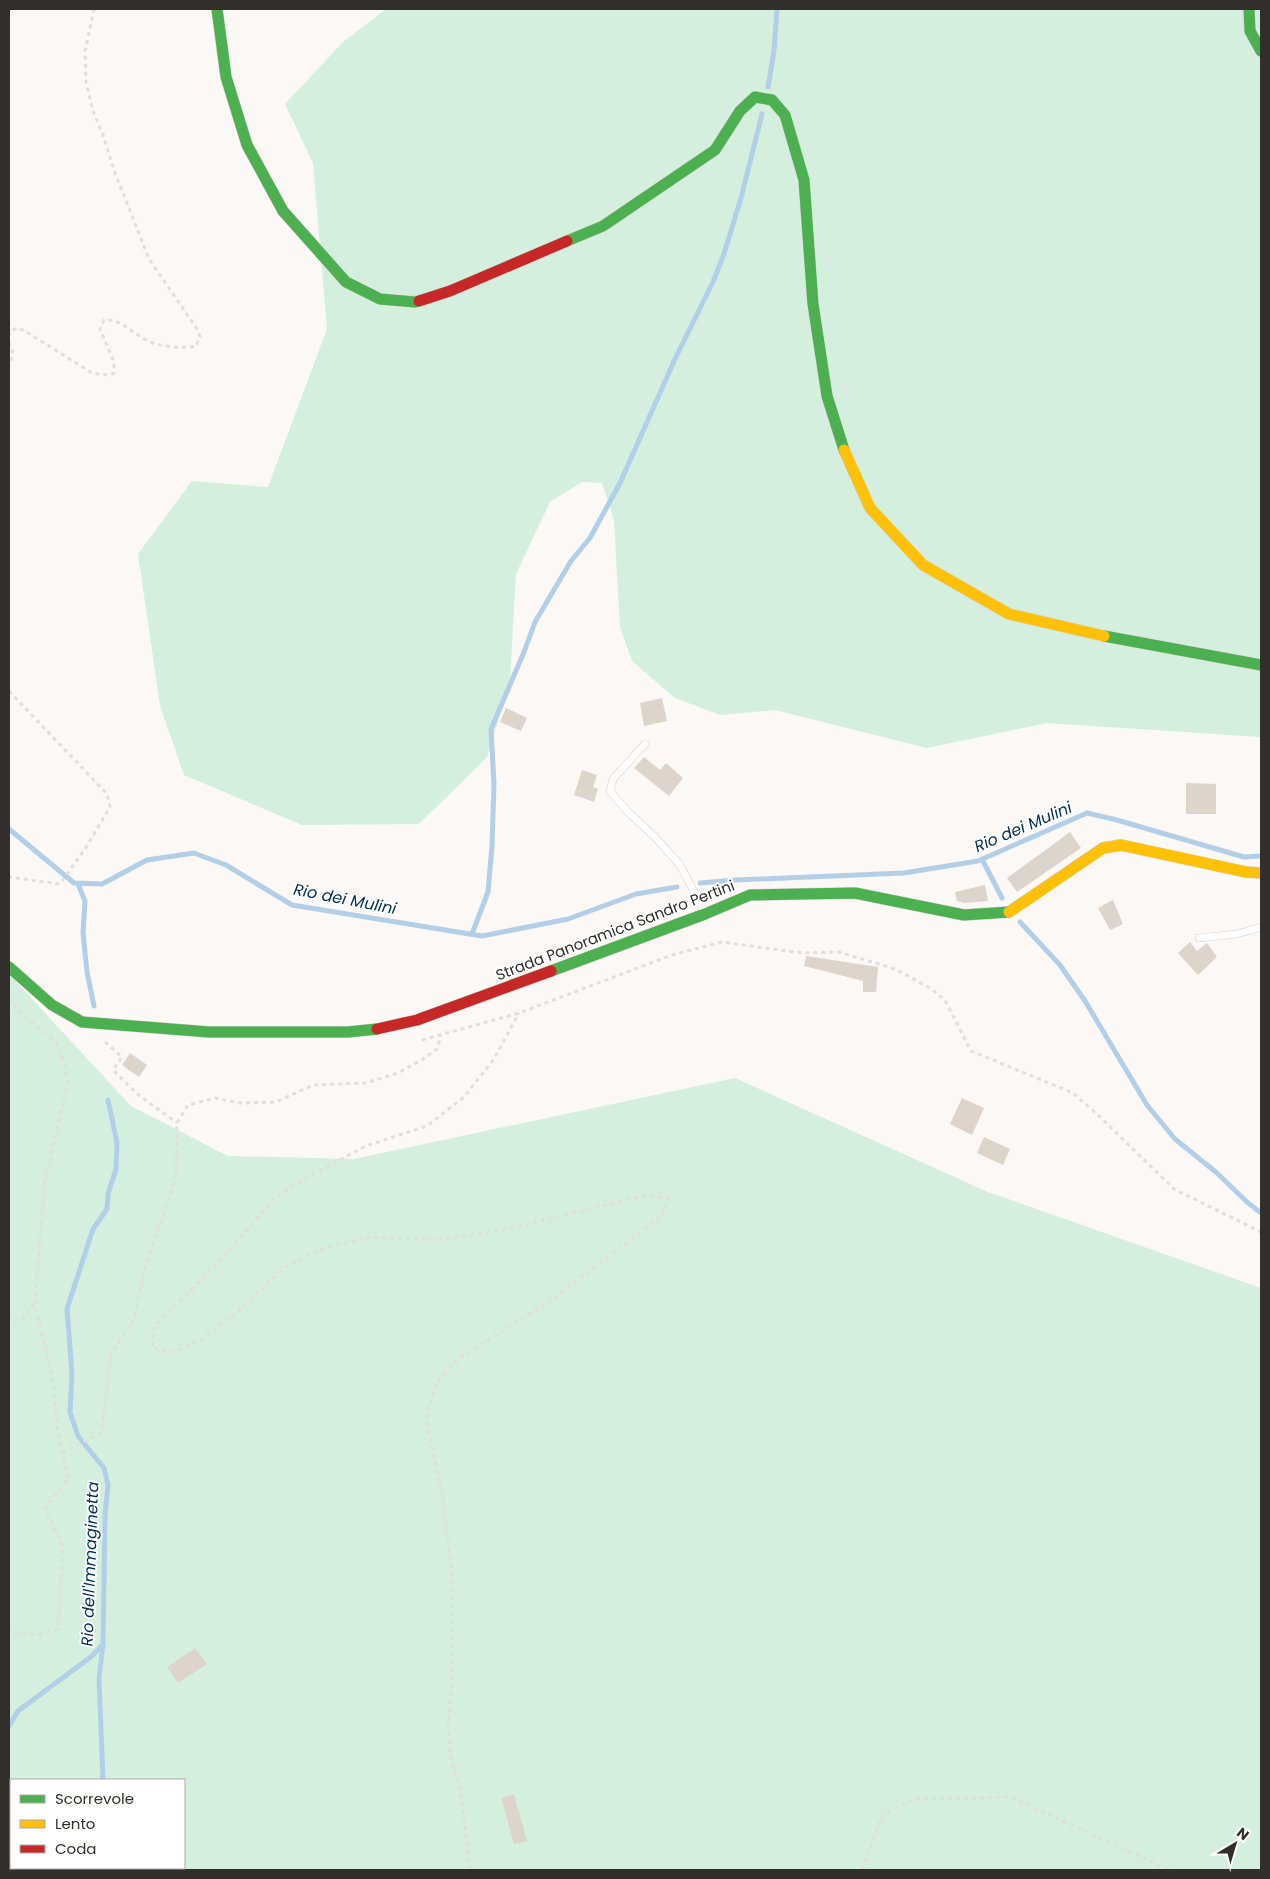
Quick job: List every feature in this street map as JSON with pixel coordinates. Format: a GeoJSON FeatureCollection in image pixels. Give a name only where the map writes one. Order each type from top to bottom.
{"type":"FeatureCollection","features":[{"type":"Feature","properties":{"kind":"street"},"geometry":{"type":"LineString","coordinates":[[218,9],[226,76],[246,145],[282,211],[346,282],[380,300],[415,302],[450,291],[603,226],[715,150],[740,111],[755,97],[772,100],[785,115],[804,180],[813,304],[827,396],[841,444],[870,508],[923,565],[1009,614],[1086,634],[1261,665]]}},
{"type":"Feature","properties":{"kind":"street"},"geometry":{"type":"LineString","coordinates":[[1249,9],[1250,31],[1261,51]]}},
{"type":"Feature","properties":{"kind":"street","name":"Strada Panoramica Sandro Pertini"},"geometry":{"type":"LineString","coordinates":[[9,968],[53,1006],[68,1016],[82,1022],[209,1032],[348,1032],[387,1028],[417,1020],[705,914],[750,895],[855,893],[964,915],[1009,912],[1103,848],[1121,846],[1145,849],[1246,872],[1261,873]]}},
{"type":"Feature","properties":{"kind":"lane"},"geometry":{"type":"LineString","coordinates":[[645,744],[613,779],[610,791],[680,865],[705,914]]}},
{"type":"Feature","properties":{"kind":"lane"},"geometry":{"type":"LineString","coordinates":[[1199,938],[1238,934],[1261,927]]}},
{"type":"Feature","properties":{"kind":"path"},"geometry":{"type":"LineString","coordinates":[[9,336],[9,332],[17,328],[25,331],[92,373],[108,375],[114,373],[114,362],[100,329],[104,320],[113,319],[152,343],[187,348],[196,346],[200,337],[197,329],[149,259],[93,111],[86,82],[85,52],[94,9]]}},
{"type":"Feature","properties":{"kind":"path"},"geometry":{"type":"LineString","coordinates":[[9,342],[13,354],[9,366]]}},
{"type":"Feature","properties":{"kind":"path"},"geometry":{"type":"LineString","coordinates":[[9,692],[107,794],[110,807],[85,850],[60,884],[9,877]]}},
{"type":"Feature","properties":{"kind":"path"},"geometry":{"type":"LineString","coordinates":[[415,1041],[519,1013],[672,955],[722,942],[802,953],[840,952],[895,969],[930,988],[946,1000],[972,1051],[1073,1093],[1174,1189],[1261,1232]]}},
{"type":"Feature","properties":{"kind":"path"},"geometry":{"type":"LineString","coordinates":[[9,998],[25,1017],[57,1044],[64,1062],[68,1082],[45,1181],[34,1303],[54,1387],[56,1427],[68,1479],[45,1508],[63,1547],[58,1629],[38,1635],[9,1631]]}},
{"type":"Feature","properties":{"kind":"path"},"geometry":{"type":"LineString","coordinates":[[470,1870],[461,1793],[450,1754],[448,1724],[452,1679],[452,1583],[442,1494],[426,1419],[436,1384],[461,1357],[550,1301],[662,1216],[668,1198],[643,1196],[508,1229],[438,1240],[370,1237],[324,1248],[285,1267],[236,1313],[202,1339],[174,1352],[152,1348],[155,1326],[219,1262],[275,1198],[304,1179],[366,1146],[427,1126],[464,1097],[494,1059],[519,1013]]}},
{"type":"Feature","properties":{"kind":"path"},"geometry":{"type":"LineString","coordinates":[[62,1452],[101,1433],[111,1354],[134,1320],[146,1263],[176,1179],[177,1123],[188,1105],[216,1098],[239,1103],[276,1102],[313,1085],[366,1083],[398,1073],[423,1059],[437,1049],[441,1035]]}},
{"type":"Feature","properties":{"kind":"path"},"geometry":{"type":"LineString","coordinates":[[106,1043],[122,1057],[113,1070],[136,1093],[177,1123]]}},
{"type":"Feature","properties":{"kind":"path"},"geometry":{"type":"LineString","coordinates":[[9,1314],[11,1318],[17,1321],[24,1318],[34,1303]]}},
{"type":"Feature","properties":{"kind":"path"},"geometry":{"type":"LineString","coordinates":[[862,1870],[882,1816],[913,1799],[1011,1797],[1169,1870]]}},
{"type":"Feature","properties":{"kind":"green space"},"geometry":{"type":"Polygon","coordinates":[[[386,9],[1261,9],[1261,737],[1047,723],[927,748],[775,710],[720,715],[675,698],[632,661],[620,627],[614,520],[602,483],[582,482],[550,502],[516,574],[510,682],[487,757],[419,824],[302,825],[184,775],[160,706],[138,554],[192,481],[268,487],[327,329],[313,163],[285,104],[343,42],[386,9]]]}},
{"type":"Feature","properties":{"kind":"green space"},"geometry":{"type":"Polygon","coordinates":[[[9,974],[131,1106],[228,1156],[354,1159],[735,1078],[988,1192],[1261,1288],[1261,1870],[9,1870],[9,974]]]}},
{"type":"Feature","properties":{"kind":"building"},"geometry":{"type":"Polygon","coordinates":[[[662,698],[667,721],[644,726],[640,703],[662,698]]]}},
{"type":"Feature","properties":{"kind":"building"},"geometry":{"type":"Polygon","coordinates":[[[506,708],[527,718],[521,731],[500,722],[506,708]]]}},
{"type":"Feature","properties":{"kind":"building"},"geometry":{"type":"Polygon","coordinates":[[[644,757],[660,770],[666,763],[683,778],[669,796],[634,768],[644,757]]]}},
{"type":"Feature","properties":{"kind":"building"},"geometry":{"type":"Polygon","coordinates":[[[582,770],[597,775],[593,787],[598,789],[594,802],[574,795],[582,770]]]}},
{"type":"Feature","properties":{"kind":"building"},"geometry":{"type":"Polygon","coordinates":[[[1186,783],[1216,784],[1216,814],[1186,814],[1186,783]]]}},
{"type":"Feature","properties":{"kind":"building"},"geometry":{"type":"Polygon","coordinates":[[[1070,832],[1081,848],[1017,892],[1007,878],[1070,832]]]}},
{"type":"Feature","properties":{"kind":"building"},"geometry":{"type":"Polygon","coordinates":[[[985,885],[988,901],[965,903],[957,901],[955,892],[985,885]]]}},
{"type":"Feature","properties":{"kind":"building"},"geometry":{"type":"Polygon","coordinates":[[[1113,900],[1123,924],[1110,930],[1098,908],[1113,900]]]}},
{"type":"Feature","properties":{"kind":"building"},"geometry":{"type":"Polygon","coordinates":[[[1190,942],[1197,951],[1207,943],[1217,957],[1198,975],[1178,953],[1190,942]]]}},
{"type":"Feature","properties":{"kind":"building"},"geometry":{"type":"Polygon","coordinates":[[[806,956],[878,967],[876,992],[863,992],[863,981],[804,966],[806,956]]]}},
{"type":"Feature","properties":{"kind":"building"},"geometry":{"type":"Polygon","coordinates":[[[130,1053],[147,1065],[139,1077],[122,1065],[130,1053]]]}},
{"type":"Feature","properties":{"kind":"building"},"geometry":{"type":"Polygon","coordinates":[[[962,1098],[984,1108],[972,1135],[950,1124],[962,1098]]]}},
{"type":"Feature","properties":{"kind":"building"},"geometry":{"type":"Polygon","coordinates":[[[984,1137],[1010,1149],[1003,1165],[977,1153],[984,1137]]]}},
{"type":"Feature","properties":{"kind":"building"},"geometry":{"type":"Polygon","coordinates":[[[195,1648],[207,1664],[178,1683],[167,1667],[195,1648]]]}},
{"type":"Feature","properties":{"kind":"building"},"geometry":{"type":"Polygon","coordinates":[[[514,1794],[527,1841],[514,1844],[501,1798],[514,1794]]]}},
{"type":"Feature","properties":{"kind":"waterway"},"geometry":{"type":"LineString","coordinates":[[768,87],[774,51],[777,9]]}},
{"type":"Feature","properties":{"kind":"waterway"},"geometry":{"type":"LineString","coordinates":[[472,934],[488,892],[494,784],[491,729],[535,622],[571,561],[590,538],[620,483],[675,359],[713,282],[724,254],[741,198],[762,114]]}},
{"type":"Feature","properties":{"kind":"waterway","name":"Rio dei Mulini"},"geometry":{"type":"LineString","coordinates":[[700,883],[904,873],[978,861],[1087,813],[1244,857],[1261,856]]}},
{"type":"Feature","properties":{"kind":"waterway","name":"Rio dei Mulini"},"geometry":{"type":"LineString","coordinates":[[9,829],[74,883],[102,884],[147,860],[194,853],[226,865],[292,905],[482,936],[568,919],[636,894],[677,887]]}},
{"type":"Feature","properties":{"kind":"waterway"},"geometry":{"type":"LineString","coordinates":[[982,859],[1002,898]]}},
{"type":"Feature","properties":{"kind":"waterway","name":"Rio dell'Immaginetta"},"geometry":{"type":"LineString","coordinates":[[78,884],[85,901],[83,933],[87,972],[94,1006]]}},
{"type":"Feature","properties":{"kind":"waterway"},"geometry":{"type":"LineString","coordinates":[[1020,922],[1060,965],[1085,1001],[1147,1105],[1175,1139],[1217,1173],[1261,1213]]}},
{"type":"Feature","properties":{"kind":"waterway","name":"Rio dell'Immaginetta"},"geometry":{"type":"LineString","coordinates":[[103,1779],[99,1679],[103,1644],[105,1516],[108,1485],[104,1468],[78,1436],[70,1412],[72,1374],[67,1309],[93,1229],[107,1209],[108,1194],[116,1169],[117,1143],[108,1100]]}},
{"type":"Feature","properties":{"kind":"waterway"},"geometry":{"type":"LineString","coordinates":[[9,1726],[18,1711],[92,1656],[103,1644]]}},
{"type":"Feature","properties":{"kind":"traffic: fast"},"geometry":{"type":"LineString","coordinates":[[217,9],[226,77],[247,145],[283,211],[346,282],[380,299],[419,301]]}},
{"type":"Feature","properties":{"kind":"traffic: fast"},"geometry":{"type":"LineString","coordinates":[[1249,9],[1250,31],[1261,51]]}},
{"type":"Feature","properties":{"kind":"traffic: fast"},"geometry":{"type":"LineString","coordinates":[[567,241],[603,226],[715,150],[740,111],[755,97],[772,100],[785,115],[804,180],[813,304],[827,396],[844,450]]}},
{"type":"Feature","properties":{"kind":"traffic: fast"},"geometry":{"type":"LineString","coordinates":[[1104,636],[1261,665]]}},
{"type":"Feature","properties":{"kind":"traffic: fast"},"geometry":{"type":"LineString","coordinates":[[551,971],[705,914],[750,895],[855,893],[964,915],[1009,912]]}},
{"type":"Feature","properties":{"kind":"traffic: fast"},"geometry":{"type":"LineString","coordinates":[[9,967],[52,1005],[82,1022],[209,1032],[348,1032],[377,1029]]}},
{"type":"Feature","properties":{"kind":"traffic: slow"},"geometry":{"type":"LineString","coordinates":[[844,450],[870,508],[923,565],[1009,614],[1104,636]]}},
{"type":"Feature","properties":{"kind":"traffic: slow"},"geometry":{"type":"LineString","coordinates":[[1009,912],[1103,848],[1121,845],[1246,872],[1261,873]]}},
{"type":"Feature","properties":{"kind":"traffic: jam"},"geometry":{"type":"LineString","coordinates":[[419,301],[450,291],[567,241]]}},
{"type":"Feature","properties":{"kind":"traffic: jam"},"geometry":{"type":"LineString","coordinates":[[377,1029],[417,1020],[551,971]]}}]}
